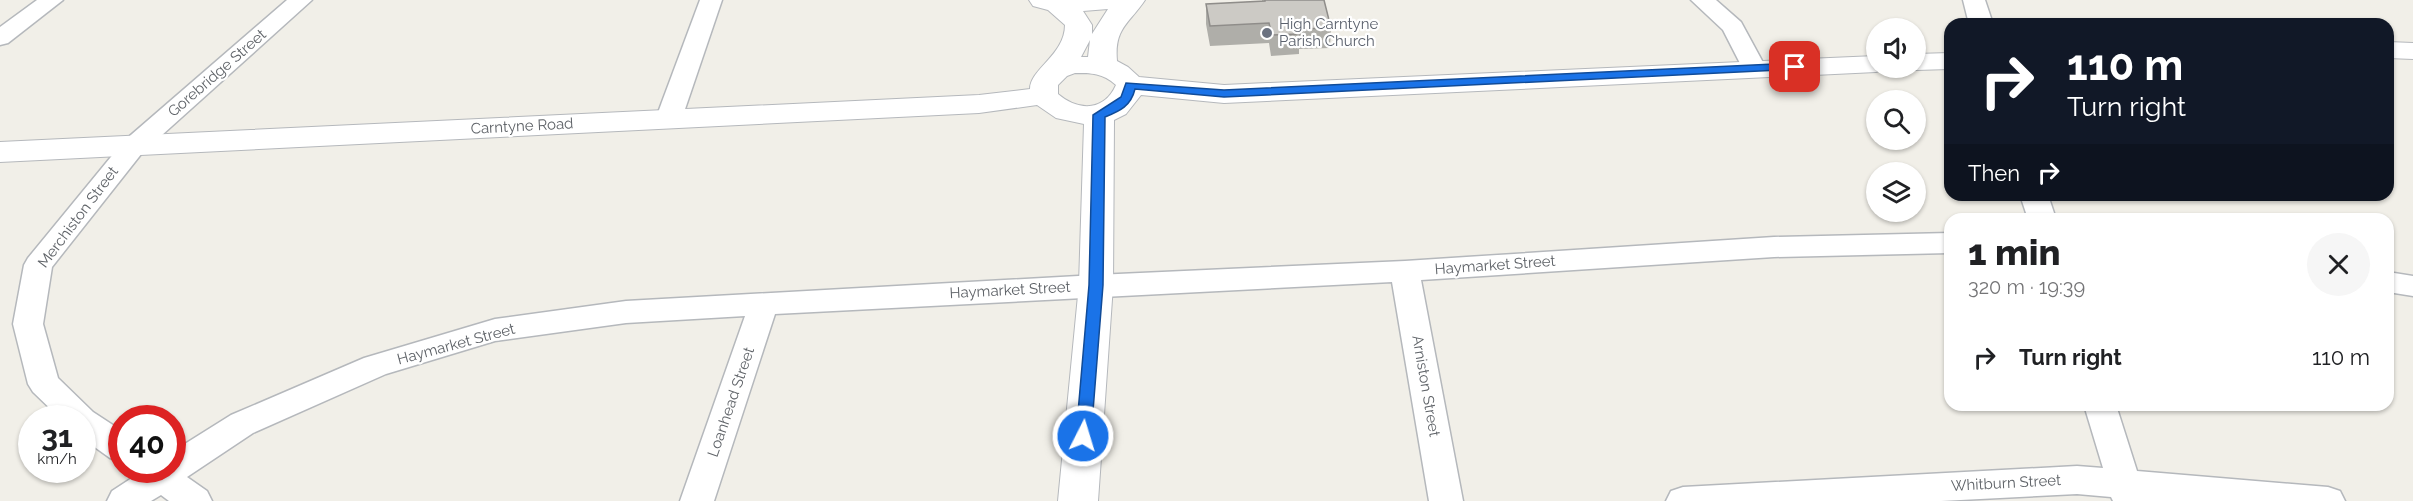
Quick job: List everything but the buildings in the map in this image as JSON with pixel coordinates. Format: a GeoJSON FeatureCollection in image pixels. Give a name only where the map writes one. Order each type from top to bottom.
{"type":"FeatureCollection","features":[{"type":"Feature","properties":{"kind":"street"},"geometry":{"type":"LineString","coordinates":[[0,38],[52,0]]}},
{"type":"Feature","properties":{"kind":"street","name":"Gorebridge Street"},"geometry":{"type":"LineString","coordinates":[[133,147],[300,0]]}},
{"type":"Feature","properties":{"kind":"street"},"geometry":{"type":"LineString","coordinates":[[669,118],[711,0]]}},
{"type":"Feature","properties":{"kind":"street"},"geometry":{"type":"LineString","coordinates":[[1050,2],[1132,0]]}},
{"type":"Feature","properties":{"kind":"street"},"geometry":{"type":"LineString","coordinates":[[1103,65],[1101,46],[1103,34],[1132,0]]}},
{"type":"Feature","properties":{"kind":"street"},"geometry":{"type":"LineString","coordinates":[[1702,0],[1733,27],[1754,68]]}},
{"type":"Feature","properties":{"kind":"street"},"geometry":{"type":"LineString","coordinates":[[1974,0],[1979,18]]}},
{"type":"Feature","properties":{"kind":"street"},"geometry":{"type":"LineString","coordinates":[[1050,2],[1076,19],[1079,29],[1077,38],[1057,70],[1044,83],[1044,96],[1052,106],[1069,114],[1099,115],[1119,106],[1127,98],[1130,85],[1123,74],[1103,65],[1072,65],[1057,70]]}},
{"type":"Feature","properties":{"kind":"street"},"geometry":{"type":"LineString","coordinates":[[2394,50],[2413,51]]}},
{"type":"Feature","properties":{"kind":"street"},"geometry":{"type":"LineString","coordinates":[[1926,62],[1944,61]]}},
{"type":"Feature","properties":{"kind":"street"},"geometry":{"type":"LineString","coordinates":[[1130,85],[1224,94],[1866,64]]}},
{"type":"Feature","properties":{"kind":"street","name":"Carntyne Road"},"geometry":{"type":"LineString","coordinates":[[0,153],[979,104],[1044,96]]}},
{"type":"Feature","properties":{"kind":"street"},"geometry":{"type":"LineString","coordinates":[[1078,501],[1096,285],[1099,115]]}},
{"type":"Feature","properties":{"kind":"street","name":"Merchiston Street"},"geometry":{"type":"LineString","coordinates":[[66,405],[44,384],[28,324],[38,265],[133,147]]}},
{"type":"Feature","properties":{"kind":"street","name":"Haymarket Street"},"geometry":{"type":"LineString","coordinates":[[186,458],[242,424],[375,366],[495,330],[626,312],[1096,285],[1406,271],[1774,247],[1944,243]]}},
{"type":"Feature","properties":{"kind":"street","name":"Arniston Street"},"geometry":{"type":"LineString","coordinates":[[1406,271],[1446,501]]}},
{"type":"Feature","properties":{"kind":"street"},"geometry":{"type":"LineString","coordinates":[[2394,283],[2413,286]]}},
{"type":"Feature","properties":{"kind":"street","name":"Loanhead Street"},"geometry":{"type":"LineString","coordinates":[[697,501],[764,303]]}},
{"type":"Feature","properties":{"kind":"street"},"geometry":{"type":"LineString","coordinates":[[2102,411],[2127,492]]}},
{"type":"Feature","properties":{"kind":"street","name":"Whitburn Street"},"geometry":{"type":"LineString","coordinates":[[1683,501],[2077,480],[2127,492],[2328,501]]}},
{"type":"Feature","properties":{"kind":"street","name":"Haymarket Street"},"geometry":{"type":"LineString","coordinates":[[124,501],[148,483]]}},
{"type":"Feature","properties":{"kind":"street"},"geometry":{"type":"LineString","coordinates":[[176,483],[195,501]]}},
{"type":"Feature","properties":{"kind":"place","name":"High Carntyne Parish Church"},"geometry":{"type":"Point","coordinates":[1267,33]}},
{"type":"Feature","properties":{"kind":"route"},"geometry":{"type":"LineString","coordinates":[[1083,436],[1096,285],[1099,115],[1119,106],[1127,98],[1130,85],[1224,94],[1795,67]]}}]}
